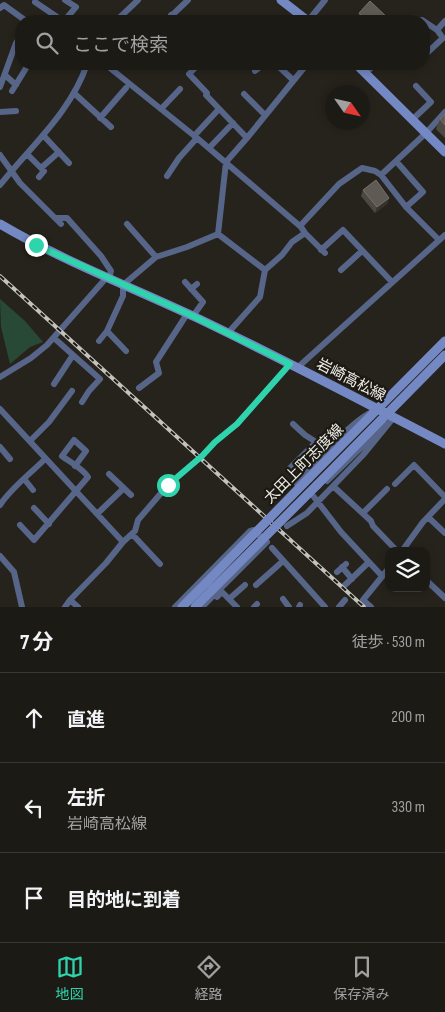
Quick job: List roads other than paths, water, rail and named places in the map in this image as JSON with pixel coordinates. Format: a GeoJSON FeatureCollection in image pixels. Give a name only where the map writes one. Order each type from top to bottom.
{"type":"FeatureCollection","features":[{"type":"Feature","properties":{"kind":"main road"},"geometry":{"type":"LineString","coordinates":[[282,0],[301,15]]}},
{"type":"Feature","properties":{"kind":"main road"},"geometry":{"type":"LineString","coordinates":[[363,70],[445,152]]}},
{"type":"Feature","properties":{"kind":"main road","name":"岩崎高松線"},"geometry":{"type":"LineString","coordinates":[[0,224],[42,248],[228,333],[445,444]]}},
{"type":"Feature","properties":{"kind":"main road","name":"太田上町志度線"},"geometry":{"type":"LineString","coordinates":[[182,607],[209,586],[313,482],[378,409],[445,341]]}},
{"type":"Feature","properties":{"kind":"main road","name":"太田上町志度線"},"geometry":{"type":"LineString","coordinates":[[313,482],[390,416],[445,355]]}},
{"type":"Feature","properties":{"kind":"main road","name":"太田上町志度線"},"geometry":{"type":"LineString","coordinates":[[195,607],[209,586]]}},
{"type":"Feature","properties":{"kind":"street"},"geometry":{"type":"LineString","coordinates":[[65,0],[76,7],[69,15]]}},
{"type":"Feature","properties":{"kind":"street"},"geometry":{"type":"LineString","coordinates":[[124,15],[138,0]]}},
{"type":"Feature","properties":{"kind":"street"},"geometry":{"type":"LineString","coordinates":[[173,15],[188,0]]}},
{"type":"Feature","properties":{"kind":"street"},"geometry":{"type":"LineString","coordinates":[[313,15],[324,0]]}},
{"type":"Feature","properties":{"kind":"street"},"geometry":{"type":"LineString","coordinates":[[35,2],[55,15]]}},
{"type":"Feature","properties":{"kind":"street"},"geometry":{"type":"LineString","coordinates":[[0,8],[4,5],[18,15]]}},
{"type":"Feature","properties":{"kind":"street"},"geometry":{"type":"LineString","coordinates":[[437,30],[445,21]]}},
{"type":"Feature","properties":{"kind":"street"},"geometry":{"type":"LineString","coordinates":[[430,25],[437,30],[443,38],[430,51]]}},
{"type":"Feature","properties":{"kind":"street"},"geometry":{"type":"LineString","coordinates":[[0,87],[15,45]]}},
{"type":"Feature","properties":{"kind":"street"},"geometry":{"type":"LineString","coordinates":[[4,72],[14,88],[25,70]]}},
{"type":"Feature","properties":{"kind":"street"},"geometry":{"type":"LineString","coordinates":[[0,185],[44,136],[74,93],[82,70]]}},
{"type":"Feature","properties":{"kind":"street"},"geometry":{"type":"LineString","coordinates":[[111,70],[226,162],[300,226],[323,251],[343,230],[392,282]]}},
{"type":"Feature","properties":{"kind":"street"},"geometry":{"type":"LineString","coordinates":[[193,70],[189,74],[207,93],[206,95],[247,138]]}},
{"type":"Feature","properties":{"kind":"street"},"geometry":{"type":"LineString","coordinates":[[282,70],[293,80]]}},
{"type":"Feature","properties":{"kind":"street"},"geometry":{"type":"LineString","coordinates":[[218,234],[226,162],[302,70]]}},
{"type":"Feature","properties":{"kind":"street"},"geometry":{"type":"LineString","coordinates":[[366,73],[369,70]]}},
{"type":"Feature","properties":{"kind":"street"},"geometry":{"type":"LineString","coordinates":[[413,119],[431,102],[416,86]]}},
{"type":"Feature","properties":{"kind":"street"},"geometry":{"type":"LineString","coordinates":[[100,118],[126,88]]}},
{"type":"Feature","properties":{"kind":"street"},"geometry":{"type":"LineString","coordinates":[[160,109],[180,89]]}},
{"type":"Feature","properties":{"kind":"street"},"geometry":{"type":"LineString","coordinates":[[74,93],[111,127]]}},
{"type":"Feature","properties":{"kind":"street"},"geometry":{"type":"LineString","coordinates":[[244,94],[265,115]]}},
{"type":"Feature","properties":{"kind":"street"},"geometry":{"type":"LineString","coordinates":[[167,176],[179,158],[219,109]]}},
{"type":"Feature","properties":{"kind":"street"},"geometry":{"type":"LineString","coordinates":[[0,112],[16,111]]}},
{"type":"Feature","properties":{"kind":"street"},"geometry":{"type":"LineString","coordinates":[[382,175],[445,112]]}},
{"type":"Feature","properties":{"kind":"street"},"geometry":{"type":"LineString","coordinates":[[209,148],[233,123]]}},
{"type":"Feature","properties":{"kind":"street"},"geometry":{"type":"LineString","coordinates":[[44,136],[69,163]]}},
{"type":"Feature","properties":{"kind":"street"},"geometry":{"type":"LineString","coordinates":[[41,168],[59,152]]}},
{"type":"Feature","properties":{"kind":"street"},"geometry":{"type":"LineString","coordinates":[[27,154],[44,172],[39,177]]}},
{"type":"Feature","properties":{"kind":"street"},"geometry":{"type":"LineString","coordinates":[[0,155],[20,183],[61,224]]}},
{"type":"Feature","properties":{"kind":"street"},"geometry":{"type":"LineString","coordinates":[[396,161],[423,192],[406,207]]}},
{"type":"Feature","properties":{"kind":"street"},"geometry":{"type":"LineString","coordinates":[[300,226],[339,184],[362,168],[375,170],[382,175],[406,207],[439,240]]}},
{"type":"Feature","properties":{"kind":"street"},"geometry":{"type":"LineString","coordinates":[[0,366],[3,375],[31,358],[54,338],[108,278],[112,271],[67,218],[56,218]]}},
{"type":"Feature","properties":{"kind":"street"},"geometry":{"type":"LineString","coordinates":[[127,224],[156,256]]}},
{"type":"Feature","properties":{"kind":"street"},"geometry":{"type":"LineString","coordinates":[[228,333],[260,297],[265,270],[282,255],[292,242],[305,233]]}},
{"type":"Feature","properties":{"kind":"street"},"geometry":{"type":"LineString","coordinates":[[99,341],[107,332],[119,303],[124,296],[122,285],[156,256],[187,247],[218,234]]}},
{"type":"Feature","properties":{"kind":"street"},"geometry":{"type":"LineString","coordinates":[[218,234],[265,270]]}},
{"type":"Feature","properties":{"kind":"street"},"geometry":{"type":"LineString","coordinates":[[64,607],[132,534],[138,520],[168,485],[237,424],[293,366],[445,235]]}},
{"type":"Feature","properties":{"kind":"street"},"geometry":{"type":"LineString","coordinates":[[341,270],[362,251]]}},
{"type":"Feature","properties":{"kind":"street"},"geometry":{"type":"LineString","coordinates":[[139,388],[159,373],[156,362],[190,315],[204,302],[185,282]]}},
{"type":"Feature","properties":{"kind":"street"},"geometry":{"type":"LineString","coordinates":[[191,289],[197,284]]}},
{"type":"Feature","properties":{"kind":"street"},"geometry":{"type":"LineString","coordinates":[[107,332],[126,351]]}},
{"type":"Feature","properties":{"kind":"street"},"geometry":{"type":"LineString","coordinates":[[54,338],[100,379],[82,402]]}},
{"type":"Feature","properties":{"kind":"street"},"geometry":{"type":"LineString","coordinates":[[54,384],[73,355]]}},
{"type":"Feature","properties":{"kind":"street"},"geometry":{"type":"LineString","coordinates":[[30,441],[49,422],[72,391]]}},
{"type":"Feature","properties":{"kind":"street"},"geometry":{"type":"LineString","coordinates":[[0,409],[124,542]]}},
{"type":"Feature","properties":{"kind":"street"},"geometry":{"type":"LineString","coordinates":[[378,409],[362,417],[328,451],[300,484],[278,504],[276,509],[286,519],[292,516],[380,429],[390,416]]}},
{"type":"Feature","properties":{"kind":"street"},"geometry":{"type":"LineString","coordinates":[[288,526],[304,516],[316,500],[364,455],[390,416]]}},
{"type":"Feature","properties":{"kind":"street"},"geometry":{"type":"LineString","coordinates":[[293,424],[328,451]]}},
{"type":"Feature","properties":{"kind":"street"},"geometry":{"type":"LineString","coordinates":[[289,469],[316,442]]}},
{"type":"Feature","properties":{"kind":"street"},"geometry":{"type":"LineString","coordinates":[[0,447],[10,459]]}},
{"type":"Feature","properties":{"kind":"street"},"geometry":{"type":"LineString","coordinates":[[0,505],[9,492],[25,480],[45,458]]}},
{"type":"Feature","properties":{"kind":"street"},"geometry":{"type":"LineString","coordinates":[[395,484],[414,465],[445,498],[405,547]]}},
{"type":"Feature","properties":{"kind":"street"},"geometry":{"type":"LineString","coordinates":[[20,525],[34,540],[49,524],[58,511],[88,478],[86,474],[75,466]]}},
{"type":"Feature","properties":{"kind":"street"},"geometry":{"type":"LineString","coordinates":[[110,474],[131,495]]}},
{"type":"Feature","properties":{"kind":"street"},"geometry":{"type":"LineString","coordinates":[[25,480],[33,490]]}},
{"type":"Feature","properties":{"kind":"street"},"geometry":{"type":"LineString","coordinates":[[333,486],[363,513],[393,547]]}},
{"type":"Feature","properties":{"kind":"street"},"geometry":{"type":"LineString","coordinates":[[97,514],[124,488]]}},
{"type":"Feature","properties":{"kind":"street"},"geometry":{"type":"LineString","coordinates":[[363,513],[387,489]]}},
{"type":"Feature","properties":{"kind":"street"},"geometry":{"type":"LineString","coordinates":[[316,500],[341,532],[382,576]]}},
{"type":"Feature","properties":{"kind":"street"},"geometry":{"type":"LineString","coordinates":[[34,508],[49,524]]}},
{"type":"Feature","properties":{"kind":"street"},"geometry":{"type":"LineString","coordinates":[[428,517],[445,533]]}},
{"type":"Feature","properties":{"kind":"street"},"geometry":{"type":"LineString","coordinates":[[175,607],[253,530],[267,542],[202,607]]}},
{"type":"Feature","properties":{"kind":"street"},"geometry":{"type":"LineString","coordinates":[[132,534],[160,564]]}},
{"type":"Feature","properties":{"kind":"street"},"geometry":{"type":"LineString","coordinates":[[272,548],[325,607]]}},
{"type":"Feature","properties":{"kind":"street"},"geometry":{"type":"LineString","coordinates":[[0,556],[14,572],[22,607]]}},
{"type":"Feature","properties":{"kind":"street"},"geometry":{"type":"LineString","coordinates":[[256,585],[283,560]]}},
{"type":"Feature","properties":{"kind":"street"},"geometry":{"type":"LineString","coordinates":[[345,585],[369,562]]}},
{"type":"Feature","properties":{"kind":"street"},"geometry":{"type":"LineString","coordinates":[[342,568],[352,579]]}},
{"type":"Feature","properties":{"kind":"street"},"geometry":{"type":"LineString","coordinates":[[371,607],[363,600],[385,573]]}},
{"type":"Feature","properties":{"kind":"street"},"geometry":{"type":"LineString","coordinates":[[430,584],[445,598]]}},
{"type":"Feature","properties":{"kind":"street"},"geometry":{"type":"LineString","coordinates":[[229,599],[245,585]]}},
{"type":"Feature","properties":{"kind":"street"},"geometry":{"type":"LineString","coordinates":[[206,607],[222,592],[237,607]]}},
{"type":"Feature","properties":{"kind":"street"},"geometry":{"type":"LineString","coordinates":[[283,599],[289,607]]}},
{"type":"Feature","properties":{"kind":"street"},"geometry":{"type":"LineString","coordinates":[[70,600],[78,607]]}},
{"type":"Feature","properties":{"kind":"street"},"geometry":{"type":"LineString","coordinates":[[339,607],[345,600]]}},
{"type":"Feature","properties":{"kind":"railway"},"geometry":{"type":"LineString","coordinates":[[0,276],[364,607]]}}]}
